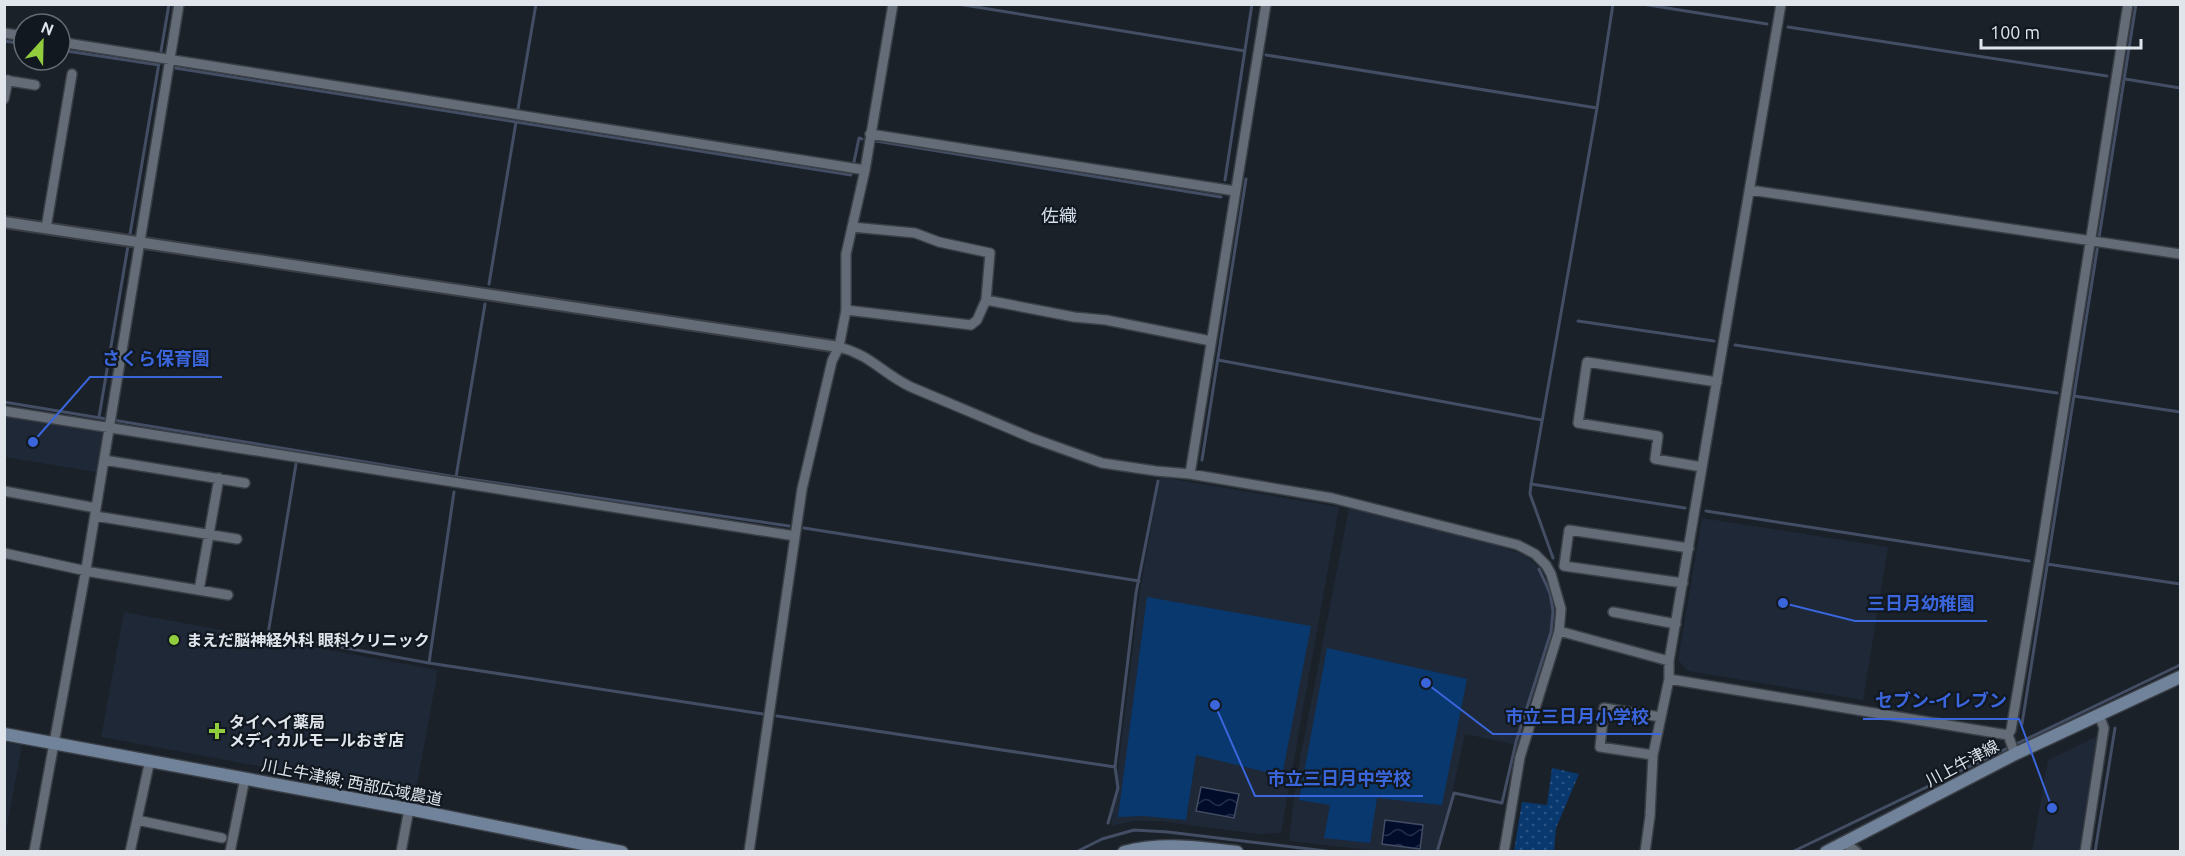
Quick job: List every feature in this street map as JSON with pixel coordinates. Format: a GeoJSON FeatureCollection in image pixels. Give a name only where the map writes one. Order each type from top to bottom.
{"type":"FeatureCollection","features":[{"type":"Feature","properties":{"kind":"main road","name":"川上牛津線"},"geometry":{"type":"LineString","coordinates":[[1826,852],[2015,754],[2181,677]]}},
{"type":"Feature","properties":{"kind":"main road","name":"川上牛津線; 西部広域農道"},"geometry":{"type":"LineString","coordinates":[[4,734],[409,809],[622,852]]}},
{"type":"Feature","properties":{"kind":"main road"},"geometry":{"type":"LineString","coordinates":[[1124,852],[1141,847],[1174,846],[1237,852]]}},
{"type":"Feature","properties":{"kind":"street"},"geometry":{"type":"LineString","coordinates":[[34,852],[96,512],[178,4]]}},
{"type":"Feature","properties":{"kind":"street"},"geometry":{"type":"LineString","coordinates":[[749,852],[802,489],[832,361],[839,348],[846,310],[846,254],[865,170],[893,4]]}},
{"type":"Feature","properties":{"kind":"street"},"geometry":{"type":"LineString","coordinates":[[1190,474],[1266,4]]}},
{"type":"Feature","properties":{"kind":"street"},"geometry":{"type":"LineString","coordinates":[[1645,852],[1650,816],[1653,755],[1669,679],[1669,661],[1781,4]]}},
{"type":"Feature","properties":{"kind":"street"},"geometry":{"type":"LineString","coordinates":[[2008,735],[2011,730],[2042,552],[2128,4]]}},
{"type":"Feature","properties":{"kind":"street"},"geometry":{"type":"LineString","coordinates":[[72,44],[865,170]]}},
{"type":"Feature","properties":{"kind":"street"},"geometry":{"type":"LineString","coordinates":[[46,228],[72,74]]}},
{"type":"Feature","properties":{"kind":"street"},"geometry":{"type":"LineString","coordinates":[[4,99],[6,80],[36,85]]}},
{"type":"Feature","properties":{"kind":"street"},"geometry":{"type":"LineString","coordinates":[[870,134],[1235,191]]}},
{"type":"Feature","properties":{"kind":"street"},"geometry":{"type":"LineString","coordinates":[[1749,190],[2181,254]]}},
{"type":"Feature","properties":{"kind":"street"},"geometry":{"type":"LineString","coordinates":[[4,222],[839,348],[853,351],[871,360],[898,381],[911,387],[1067,452],[1118,466],[1190,474],[1332,498],[1526,548],[1542,560],[1551,574],[1561,609],[1559,631],[1520,757],[1504,852]]}},
{"type":"Feature","properties":{"kind":"street"},"geometry":{"type":"LineString","coordinates":[[846,310],[970,325],[977,320],[986,300],[990,253],[939,242],[915,233],[852,227]]}},
{"type":"Feature","properties":{"kind":"street"},"geometry":{"type":"LineString","coordinates":[[986,300],[1074,317],[1106,320],[1211,341]]}},
{"type":"Feature","properties":{"kind":"street"},"geometry":{"type":"LineString","coordinates":[[1702,467],[1655,459],[1658,436],[1578,423],[1587,362],[1717,382]]}},
{"type":"Feature","properties":{"kind":"street"},"geometry":{"type":"LineString","coordinates":[[4,411],[795,536]]}},
{"type":"Feature","properties":{"kind":"street"},"geometry":{"type":"LineString","coordinates":[[104,460],[245,483]]}},
{"type":"Feature","properties":{"kind":"street"},"geometry":{"type":"LineString","coordinates":[[200,590],[219,478]]}},
{"type":"Feature","properties":{"kind":"street"},"geometry":{"type":"LineString","coordinates":[[4,491],[96,512],[237,539]]}},
{"type":"Feature","properties":{"kind":"street"},"geometry":{"type":"LineString","coordinates":[[1683,583],[1564,566],[1569,530],[1689,548]]}},
{"type":"Feature","properties":{"kind":"street"},"geometry":{"type":"LineString","coordinates":[[4,553],[86,569],[91,572],[228,595]]}},
{"type":"Feature","properties":{"kind":"street"},"geometry":{"type":"LineString","coordinates":[[1613,612],[1676,624]]}},
{"type":"Feature","properties":{"kind":"street"},"geometry":{"type":"LineString","coordinates":[[1559,631],[1669,661]]}},
{"type":"Feature","properties":{"kind":"street"},"geometry":{"type":"LineString","coordinates":[[1669,679],[2008,735]]}},
{"type":"Feature","properties":{"kind":"street"},"geometry":{"type":"LineString","coordinates":[[1653,755],[1600,747],[1604,708],[1661,717]]}},
{"type":"Feature","properties":{"kind":"street"},"geometry":{"type":"LineString","coordinates":[[2085,852],[2104,728],[2099,715]]}},
{"type":"Feature","properties":{"kind":"street"},"geometry":{"type":"LineString","coordinates":[[2008,735],[2015,754]]}},
{"type":"Feature","properties":{"kind":"street"},"geometry":{"type":"LineString","coordinates":[[130,852],[150,760]]}},
{"type":"Feature","properties":{"kind":"street"},"geometry":{"type":"LineString","coordinates":[[231,852],[245,778]]}},
{"type":"Feature","properties":{"kind":"street"},"geometry":{"type":"LineString","coordinates":[[401,852],[409,809]]}},
{"type":"Feature","properties":{"kind":"street"},"geometry":{"type":"LineString","coordinates":[[137,820],[222,838]]}},
{"type":"Feature","properties":{"kind":"street"},"geometry":{"type":"LineString","coordinates":[[1845,843],[1856,852]]}},
{"type":"Feature","properties":{"kind":"shaded area"},"geometry":{"type":"Polygon","coordinates":[[[5,417],[102,433],[96,472],[5,457],[5,417]]]}},
{"type":"Feature","properties":{"kind":"shaded area"},"geometry":{"type":"Polygon","coordinates":[[[1160,477],[1339,507],[1281,833],[1258,834],[1159,821],[1134,821],[1111,826],[1140,590],[1160,477]]]}},
{"type":"Feature","properties":{"kind":"shaded area"},"geometry":{"type":"Polygon","coordinates":[[[1349,508],[1495,545],[1524,555],[1541,569],[1552,592],[1555,610],[1552,631],[1517,745],[1465,734],[1453,790],[1436,851],[1377,851],[1289,841],[1296,780],[1349,508]]]}},
{"type":"Feature","properties":{"kind":"shaded area"},"geometry":{"type":"Polygon","coordinates":[[[1702,518],[1888,547],[1863,700],[1688,671],[1678,660],[1702,518]]]}},
{"type":"Feature","properties":{"kind":"shaded area"},"geometry":{"type":"Polygon","coordinates":[[[1147,597],[1311,626],[1282,776],[1196,755],[1186,820],[1143,816],[1118,817],[1147,597]]]}},
{"type":"Feature","properties":{"kind":"shaded area"},"geometry":{"type":"Polygon","coordinates":[[[124,612],[438,670],[415,795],[101,737],[124,612]]]}},
{"type":"Feature","properties":{"kind":"shaded area"},"geometry":{"type":"Polygon","coordinates":[[[1327,648],[1467,679],[1442,805],[1377,798],[1370,843],[1324,838],[1330,805],[1299,800],[1327,648]]]}},
{"type":"Feature","properties":{"kind":"shaded area"},"geometry":{"type":"Polygon","coordinates":[[[2099,735],[2079,851],[2032,852],[2048,760],[2099,735]]]}},
{"type":"Feature","properties":{"kind":"shaded area"},"geometry":{"type":"Polygon","coordinates":[[[4,742],[22,745],[5,837],[4,742]]]}},
{"type":"Feature","properties":{"kind":"shaded area"},"geometry":{"type":"Polygon","coordinates":[[[1552,768],[1579,774],[1556,828],[1554,851],[1514,851],[1522,802],[1547,805],[1552,768]]]}},
{"type":"Feature","properties":{"kind":"water"},"geometry":{"type":"Polygon","coordinates":[[[1201,787],[1239,794],[1234,818],[1196,811],[1201,787]]]}},
{"type":"Feature","properties":{"kind":"water"},"geometry":{"type":"Polygon","coordinates":[[[1385,820],[1423,825],[1420,849],[1382,844],[1385,820]]]}},
{"type":"Feature","properties":{"kind":"waterway"},"geometry":{"type":"LineString","coordinates":[[99,417],[169,4]]}},
{"type":"Feature","properties":{"kind":"waterway"},"geometry":{"type":"LineString","coordinates":[[518,109],[536,4]]}},
{"type":"Feature","properties":{"kind":"waterway"},"geometry":{"type":"LineString","coordinates":[[958,4],[1245,51]]}},
{"type":"Feature","properties":{"kind":"waterway"},"geometry":{"type":"LineString","coordinates":[[1225,180],[1252,4]]}},
{"type":"Feature","properties":{"kind":"waterway"},"geometry":{"type":"LineString","coordinates":[[1553,558],[1530,494],[1531,484],[1613,4]]}},
{"type":"Feature","properties":{"kind":"waterway"},"geometry":{"type":"LineString","coordinates":[[1642,4],[1767,24]]}},
{"type":"Feature","properties":{"kind":"waterway"},"geometry":{"type":"LineString","coordinates":[[2022,724],[2136,4]]}},
{"type":"Feature","properties":{"kind":"waterway"},"geometry":{"type":"LineString","coordinates":[[1788,27],[2107,76]]}},
{"type":"Feature","properties":{"kind":"waterway"},"geometry":{"type":"LineString","coordinates":[[4,41],[12,42]]}},
{"type":"Feature","properties":{"kind":"waterway"},"geometry":{"type":"LineString","coordinates":[[72,52],[159,65]]}},
{"type":"Feature","properties":{"kind":"waterway"},"geometry":{"type":"LineString","coordinates":[[1266,55],[1597,108]]}},
{"type":"Feature","properties":{"kind":"waterway"},"geometry":{"type":"LineString","coordinates":[[175,68],[851,175]]}},
{"type":"Feature","properties":{"kind":"waterway"},"geometry":{"type":"LineString","coordinates":[[2125,79],[2180,88]]}},
{"type":"Feature","properties":{"kind":"waterway"},"geometry":{"type":"LineString","coordinates":[[489,284],[516,122]]}},
{"type":"Feature","properties":{"kind":"waterway"},"geometry":{"type":"LineString","coordinates":[[854,162],[859,138],[862,139]]}},
{"type":"Feature","properties":{"kind":"waterway"},"geometry":{"type":"LineString","coordinates":[[876,141],[1221,197]]}},
{"type":"Feature","properties":{"kind":"waterway"},"geometry":{"type":"LineString","coordinates":[[1202,460],[1246,179]]}},
{"type":"Feature","properties":{"kind":"waterway"},"geometry":{"type":"LineString","coordinates":[[456,477],[485,304]]}},
{"type":"Feature","properties":{"kind":"waterway"},"geometry":{"type":"LineString","coordinates":[[1578,321],[1714,341]]}},
{"type":"Feature","properties":{"kind":"waterway"},"geometry":{"type":"LineString","coordinates":[[1735,345],[2057,393]]}},
{"type":"Feature","properties":{"kind":"waterway"},"geometry":{"type":"LineString","coordinates":[[1218,360],[1542,420]]}},
{"type":"Feature","properties":{"kind":"waterway"},"geometry":{"type":"LineString","coordinates":[[2074,396],[2180,412]]}},
{"type":"Feature","properties":{"kind":"waterway"},"geometry":{"type":"LineString","coordinates":[[4,402],[456,477],[789,526]]}},
{"type":"Feature","properties":{"kind":"waterway"},"geometry":{"type":"LineString","coordinates":[[296,464],[268,634],[429,663],[763,714]]}},
{"type":"Feature","properties":{"kind":"waterway"},"geometry":{"type":"LineString","coordinates":[[1108,823],[1118,788],[1115,767],[1136,593],[1158,481]]}},
{"type":"Feature","properties":{"kind":"waterway"},"geometry":{"type":"LineString","coordinates":[[1531,484],[1685,508]]}},
{"type":"Feature","properties":{"kind":"waterway"},"geometry":{"type":"LineString","coordinates":[[429,663],[454,492]]}},
{"type":"Feature","properties":{"kind":"waterway"},"geometry":{"type":"LineString","coordinates":[[1706,511],[2029,561]]}},
{"type":"Feature","properties":{"kind":"waterway"},"geometry":{"type":"LineString","coordinates":[[804,528],[1139,581]]}},
{"type":"Feature","properties":{"kind":"waterway"},"geometry":{"type":"LineString","coordinates":[[2047,564],[2180,584]]}},
{"type":"Feature","properties":{"kind":"waterway"},"geometry":{"type":"LineString","coordinates":[[1437,852],[1454,793],[1502,803],[1516,742],[1551,632],[1553,611],[1550,593],[1539,569]]}},
{"type":"Feature","properties":{"kind":"waterway"},"geometry":{"type":"LineString","coordinates":[[1792,852],[2180,665]]}},
{"type":"Feature","properties":{"kind":"waterway"},"geometry":{"type":"LineString","coordinates":[[777,716],[1115,767]]}},
{"type":"Feature","properties":{"kind":"waterway"},"geometry":{"type":"LineString","coordinates":[[2095,852],[2115,728]]}},
{"type":"Feature","properties":{"kind":"waterway"},"geometry":{"type":"LineString","coordinates":[[1076,852],[1102,839],[1134,830],[1334,852]]}},
{"type":"Feature","properties":{"kind":"place","name":"さくら保育園"},"geometry":{"type":"Point","coordinates":[33,442]}},
{"type":"Feature","properties":{"kind":"place","name":"三日月幼稚園"},"geometry":{"type":"Point","coordinates":[1783,603]}},
{"type":"Feature","properties":{"kind":"place","name":"まえだ脳神経外科 眼科クリニック"},"geometry":{"type":"Point","coordinates":[174,640]}},
{"type":"Feature","properties":{"kind":"place","name":"市立三日月小学校"},"geometry":{"type":"Point","coordinates":[1426,683]}},
{"type":"Feature","properties":{"kind":"place","name":"市立三日月中学校"},"geometry":{"type":"Point","coordinates":[1215,705]}},
{"type":"Feature","properties":{"kind":"place","name":"タイヘイ薬局 メディカルモールおぎ店"},"geometry":{"type":"Point","coordinates":[217,731]}},
{"type":"Feature","properties":{"kind":"place","name":"セブン-イレブン"},"geometry":{"type":"Point","coordinates":[2052,808]}},
{"type":"Feature","properties":{"kind":"district","name":"佐織"},"geometry":{"type":"Point","coordinates":[1059,216]}}]}
